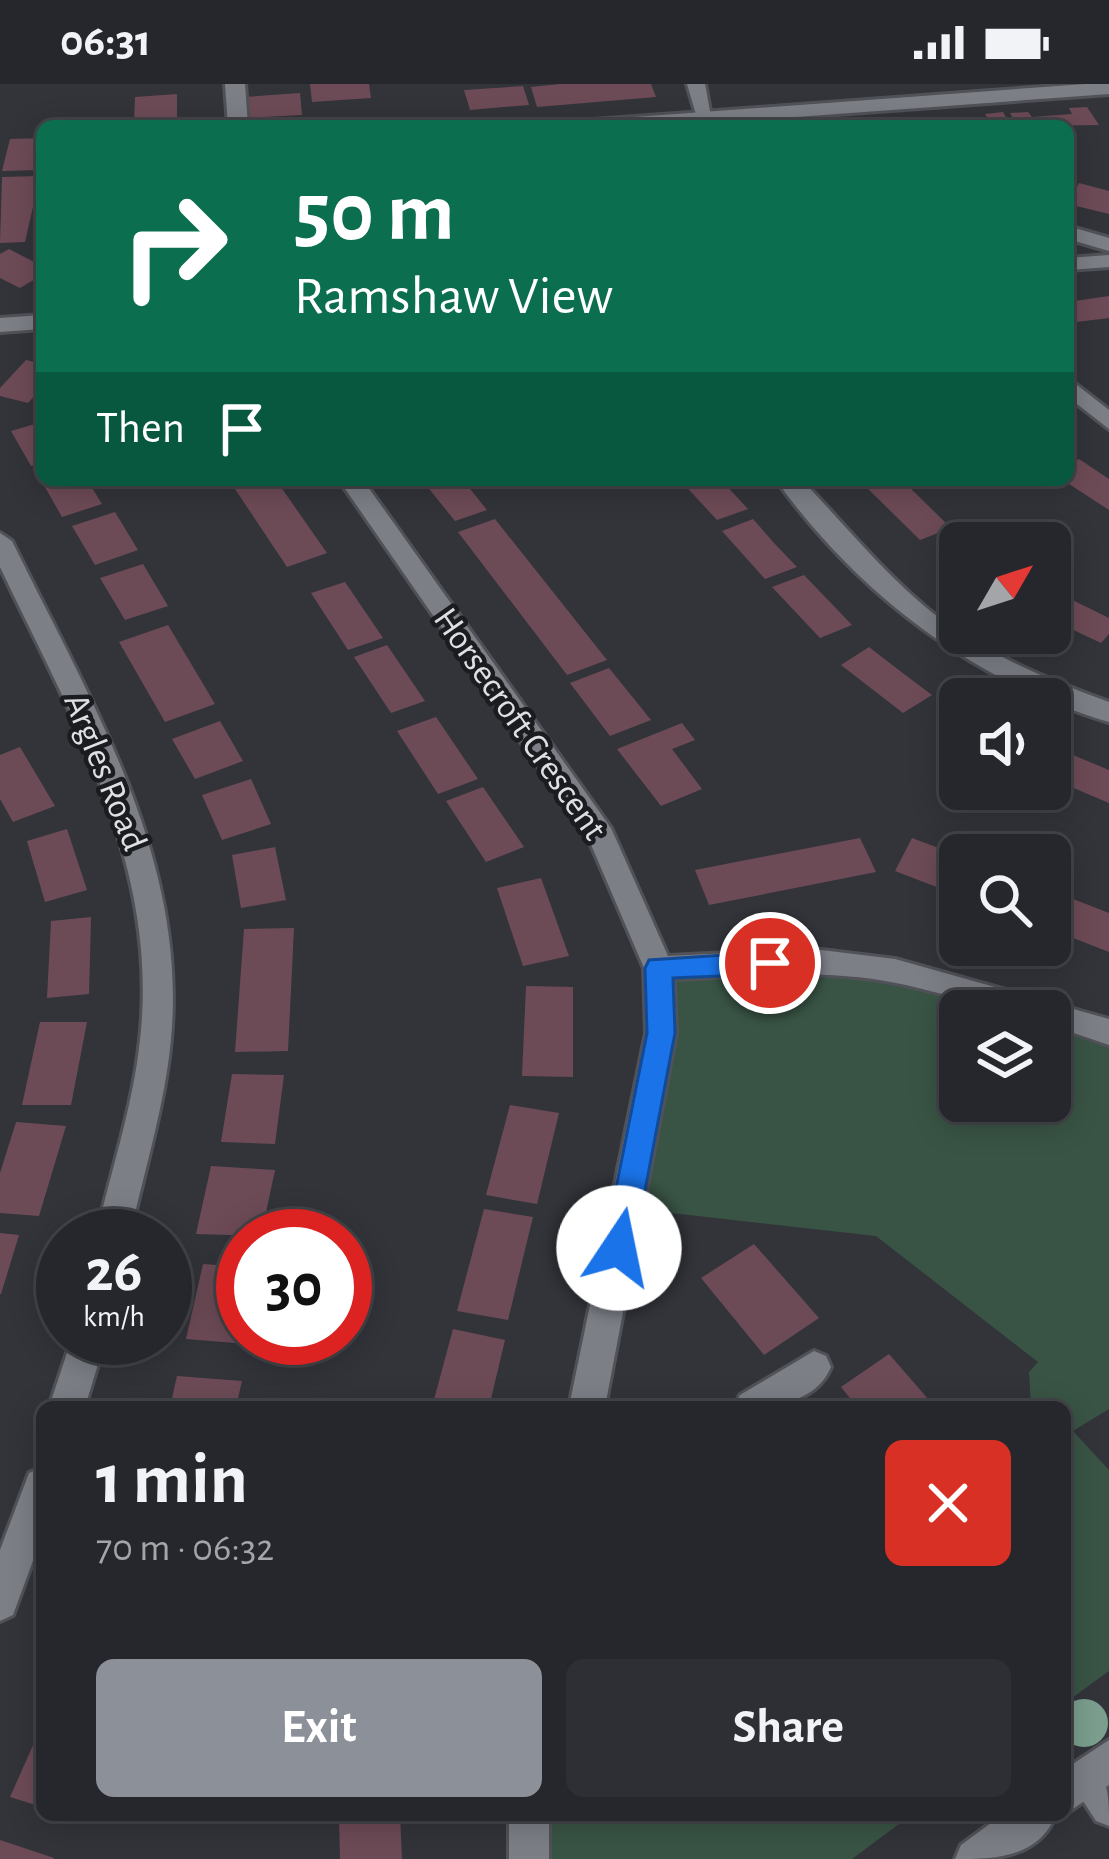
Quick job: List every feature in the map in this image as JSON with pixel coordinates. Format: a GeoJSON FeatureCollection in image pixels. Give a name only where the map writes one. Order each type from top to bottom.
{"type":"FeatureCollection","features":[{"type":"Feature","properties":{"kind":"street"},"geometry":{"type":"LineString","coordinates":[[235,84],[238,120]]}},
{"type":"Feature","properties":{"kind":"street"},"geometry":{"type":"LineString","coordinates":[[732,120],[1109,88]]}},
{"type":"Feature","properties":{"kind":"street"},"geometry":{"type":"LineString","coordinates":[[1074,234],[1109,245]]}},
{"type":"Feature","properties":{"kind":"street"},"geometry":{"type":"LineString","coordinates":[[1074,263],[1109,261]]}},
{"type":"Feature","properties":{"kind":"street"},"geometry":{"type":"LineString","coordinates":[[0,325],[36,322]]}},
{"type":"Feature","properties":{"kind":"street"},"geometry":{"type":"LineString","coordinates":[[1074,390],[1109,422]]}},
{"type":"Feature","properties":{"kind":"street","name":"Horsecroft Crescent"},"geometry":{"type":"LineString","coordinates":[[355,486],[601,836],[659,968],[661,1033],[588,1401]]}},
{"type":"Feature","properties":{"kind":"street"},"geometry":{"type":"LineString","coordinates":[[794,486],[897,596],[949,638],[1053,692],[1109,712]]}},
{"type":"Feature","properties":{"kind":"street","name":"Argles Road"},"geometry":{"type":"LineString","coordinates":[[0,541],[14,603],[95,734],[138,834],[155,932],[156,1038],[119,1209]]}},
{"type":"Feature","properties":{"kind":"street"},"geometry":{"type":"LineString","coordinates":[[659,968],[813,961],[895,971],[965,990]]}},
{"type":"Feature","properties":{"kind":"street"},"geometry":{"type":"LineString","coordinates":[[1071,1020],[1109,1032]]}},
{"type":"Feature","properties":{"kind":"street"},"geometry":{"type":"LineString","coordinates":[[69,1401],[80,1365]]}},
{"type":"Feature","properties":{"kind":"street"},"geometry":{"type":"LineString","coordinates":[[768,1401],[814,1367]]}},
{"type":"Feature","properties":{"kind":"street"},"geometry":{"type":"LineString","coordinates":[[0,1602],[36,1502]]}},
{"type":"Feature","properties":{"kind":"street"},"geometry":{"type":"LineString","coordinates":[[529,1821],[529,1859]]}},
{"type":"Feature","properties":{"kind":"street"},"geometry":{"type":"LineString","coordinates":[[975,1859],[1028,1821]]}},
{"type":"Feature","properties":{"kind":"lane"},"geometry":{"type":"LineString","coordinates":[[696,84],[707,120]]}},
{"type":"Feature","properties":{"kind":"green space"},"geometry":{"type":"Polygon","coordinates":[[[813,961],[962,990],[939,990],[939,1122],[1071,1122],[1071,1020],[1109,1032],[1109,1409],[1073,1431],[1109,1470],[1109,1671],[1071,1699],[1071,1401],[1031,1401],[1029,1372],[1038,1362],[876,1236],[627,1208],[659,968],[813,961]]]}},
{"type":"Feature","properties":{"kind":"green space"},"geometry":{"type":"Polygon","coordinates":[[[529,1821],[903,1821],[852,1859],[529,1859],[529,1821]]]}},
{"type":"Feature","properties":{"kind":"building"},"geometry":{"type":"Polygon","coordinates":[[[310,84],[369,84],[371,98],[312,102],[310,84]]]}},
{"type":"Feature","properties":{"kind":"building"},"geometry":{"type":"Polygon","coordinates":[[[651,84],[656,97],[537,107],[531,87],[651,84]]]}},
{"type":"Feature","properties":{"kind":"building"},"geometry":{"type":"Polygon","coordinates":[[[523,86],[529,105],[470,110],[464,90],[523,86]]]}},
{"type":"Feature","properties":{"kind":"building"},"geometry":{"type":"Polygon","coordinates":[[[300,93],[302,115],[247,118],[245,97],[300,93]]]}},
{"type":"Feature","properties":{"kind":"building"},"geometry":{"type":"Polygon","coordinates":[[[177,94],[177,120],[134,120],[135,97],[177,94]]]}},
{"type":"Feature","properties":{"kind":"building"},"geometry":{"type":"Polygon","coordinates":[[[1087,107],[1099,125],[1014,120],[1010,113],[1028,112],[1032,117],[1072,114],[1069,108],[1087,107]]]}},
{"type":"Feature","properties":{"kind":"building"},"geometry":{"type":"Polygon","coordinates":[[[1003,112],[1008,120],[978,120],[988,119],[985,114],[1003,112]]]}},
{"type":"Feature","properties":{"kind":"building"},"geometry":{"type":"Polygon","coordinates":[[[36,138],[36,170],[2,171],[10,139],[36,138]]]}},
{"type":"Feature","properties":{"kind":"building"},"geometry":{"type":"Polygon","coordinates":[[[36,176],[25,242],[0,243],[2,177],[36,176]]]}},
{"type":"Feature","properties":{"kind":"building"},"geometry":{"type":"Polygon","coordinates":[[[1079,183],[1109,191],[1109,214],[1074,205],[1079,183]]]}},
{"type":"Feature","properties":{"kind":"building"},"geometry":{"type":"Polygon","coordinates":[[[9,249],[36,263],[36,279],[20,288],[0,278],[0,254],[9,249]]]}},
{"type":"Feature","properties":{"kind":"building"},"geometry":{"type":"Polygon","coordinates":[[[1109,296],[1109,318],[1074,322],[1074,301],[1109,296]]]}},
{"type":"Feature","properties":{"kind":"building"},"geometry":{"type":"Polygon","coordinates":[[[26,360],[36,362],[36,394],[28,403],[0,396],[0,388],[26,360]]]}},
{"type":"Feature","properties":{"kind":"building"},"geometry":{"type":"Polygon","coordinates":[[[36,424],[36,464],[31,466],[11,431],[36,424]]]}},
{"type":"Feature","properties":{"kind":"building"},"geometry":{"type":"Polygon","coordinates":[[[1079,459],[1109,479],[1109,510],[1072,486],[1074,462],[1079,459]]]}},
{"type":"Feature","properties":{"kind":"building"},"geometry":{"type":"Polygon","coordinates":[[[44,486],[91,486],[102,504],[62,517],[44,486]]]}},
{"type":"Feature","properties":{"kind":"building"},"geometry":{"type":"Polygon","coordinates":[[[233,486],[280,486],[327,553],[287,567],[233,486]]]}},
{"type":"Feature","properties":{"kind":"building"},"geometry":{"type":"Polygon","coordinates":[[[427,486],[468,486],[487,510],[455,521],[427,486]]]}},
{"type":"Feature","properties":{"kind":"building"},"geometry":{"type":"Polygon","coordinates":[[[686,486],[727,486],[748,509],[717,520],[686,486]]]}},
{"type":"Feature","properties":{"kind":"building"},"geometry":{"type":"Polygon","coordinates":[[[865,486],[908,486],[945,522],[939,522],[939,533],[920,540],[865,486]]]}},
{"type":"Feature","properties":{"kind":"building"},"geometry":{"type":"Polygon","coordinates":[[[115,512],[138,550],[95,565],[72,526],[115,512]]]}},
{"type":"Feature","properties":{"kind":"building"},"geometry":{"type":"Polygon","coordinates":[[[495,519],[607,660],[567,675],[458,532],[495,519]]]}},
{"type":"Feature","properties":{"kind":"building"},"geometry":{"type":"Polygon","coordinates":[[[753,519],[797,567],[765,579],[722,531],[753,519]]]}},
{"type":"Feature","properties":{"kind":"building"},"geometry":{"type":"Polygon","coordinates":[[[143,564],[168,606],[125,620],[100,578],[143,564]]]}},
{"type":"Feature","properties":{"kind":"building"},"geometry":{"type":"Polygon","coordinates":[[[804,575],[852,625],[820,638],[772,587],[804,575]]]}},
{"type":"Feature","properties":{"kind":"building"},"geometry":{"type":"Polygon","coordinates":[[[345,582],[383,638],[348,650],[311,593],[345,582]]]}},
{"type":"Feature","properties":{"kind":"building"},"geometry":{"type":"Polygon","coordinates":[[[1071,599],[1109,618],[1109,634],[1101,643],[1071,629],[1071,599]]]}},
{"type":"Feature","properties":{"kind":"building"},"geometry":{"type":"Polygon","coordinates":[[[168,625],[215,704],[165,722],[119,642],[168,625]]]}},
{"type":"Feature","properties":{"kind":"building"},"geometry":{"type":"Polygon","coordinates":[[[387,645],[425,701],[391,713],[354,657],[387,645]]]}},
{"type":"Feature","properties":{"kind":"building"},"geometry":{"type":"Polygon","coordinates":[[[869,647],[932,695],[903,713],[841,665],[869,647]]]}},
{"type":"Feature","properties":{"kind":"building"},"geometry":{"type":"Polygon","coordinates":[[[609,668],[651,720],[610,736],[570,683],[609,668]]]}},
{"type":"Feature","properties":{"kind":"building"},"geometry":{"type":"Polygon","coordinates":[[[436,717],[478,779],[438,794],[397,731],[436,717]]]}},
{"type":"Feature","properties":{"kind":"building"},"geometry":{"type":"Polygon","coordinates":[[[220,721],[243,761],[195,779],[172,739],[220,721]]]}},
{"type":"Feature","properties":{"kind":"building"},"geometry":{"type":"Polygon","coordinates":[[[682,723],[695,740],[672,749],[702,789],[661,806],[617,749],[682,723]]]}},
{"type":"Feature","properties":{"kind":"building"},"geometry":{"type":"Polygon","coordinates":[[[20,747],[55,806],[13,822],[0,799],[0,755],[20,747]]]}},
{"type":"Feature","properties":{"kind":"building"},"geometry":{"type":"Polygon","coordinates":[[[1071,754],[1109,770],[1109,803],[1071,787],[1071,754]]]}},
{"type":"Feature","properties":{"kind":"building"},"geometry":{"type":"Polygon","coordinates":[[[251,779],[271,824],[222,840],[202,795],[251,779]]]}},
{"type":"Feature","properties":{"kind":"building"},"geometry":{"type":"Polygon","coordinates":[[[483,787],[524,847],[486,862],[446,801],[483,787]]]}},
{"type":"Feature","properties":{"kind":"building"},"geometry":{"type":"Polygon","coordinates":[[[67,829],[87,890],[45,902],[27,841],[67,829]]]}},
{"type":"Feature","properties":{"kind":"building"},"geometry":{"type":"Polygon","coordinates":[[[860,838],[876,872],[709,905],[695,870],[860,838]]]}},
{"type":"Feature","properties":{"kind":"building"},"geometry":{"type":"Polygon","coordinates":[[[912,838],[939,848],[939,888],[895,871],[912,838]]]}},
{"type":"Feature","properties":{"kind":"building"},"geometry":{"type":"Polygon","coordinates":[[[275,847],[286,900],[241,908],[232,855],[275,847]]]}},
{"type":"Feature","properties":{"kind":"building"},"geometry":{"type":"Polygon","coordinates":[[[541,878],[569,956],[523,966],[497,888],[541,878]]]}},
{"type":"Feature","properties":{"kind":"building"},"geometry":{"type":"Polygon","coordinates":[[[1071,898],[1109,913],[1109,952],[1071,937],[1071,898]]]}},
{"type":"Feature","properties":{"kind":"building"},"geometry":{"type":"Polygon","coordinates":[[[91,917],[89,994],[47,998],[51,921],[91,917]]]}},
{"type":"Feature","properties":{"kind":"building"},"geometry":{"type":"Polygon","coordinates":[[[294,928],[288,1051],[235,1052],[244,929],[294,928]]]}},
{"type":"Feature","properties":{"kind":"building"},"geometry":{"type":"Polygon","coordinates":[[[526,986],[573,987],[573,1077],[522,1076],[526,986]]]}},
{"type":"Feature","properties":{"kind":"building"},"geometry":{"type":"Polygon","coordinates":[[[40,1022],[87,1022],[71,1105],[22,1105],[40,1022]]]}},
{"type":"Feature","properties":{"kind":"building"},"geometry":{"type":"Polygon","coordinates":[[[232,1074],[284,1075],[275,1144],[221,1142],[232,1074]]]}},
{"type":"Feature","properties":{"kind":"building"},"geometry":{"type":"Polygon","coordinates":[[[510,1105],[559,1113],[537,1204],[486,1195],[510,1105]]]}},
{"type":"Feature","properties":{"kind":"building"},"geometry":{"type":"Polygon","coordinates":[[[16,1122],[66,1126],[36,1216],[0,1213],[0,1173],[16,1122]]]}},
{"type":"Feature","properties":{"kind":"building"},"geometry":{"type":"Polygon","coordinates":[[[211,1166],[275,1170],[267,1209],[216,1209],[216,1235],[196,1234],[211,1166]]]}},
{"type":"Feature","properties":{"kind":"building"},"geometry":{"type":"Polygon","coordinates":[[[484,1209],[533,1217],[508,1320],[457,1311],[484,1209]]]}},
{"type":"Feature","properties":{"kind":"building"},"geometry":{"type":"Polygon","coordinates":[[[0,1233],[19,1235],[1,1294],[0,1294],[0,1233]]]}},
{"type":"Feature","properties":{"kind":"building"},"geometry":{"type":"Polygon","coordinates":[[[754,1244],[819,1318],[764,1355],[701,1278],[754,1244]]]}},
{"type":"Feature","properties":{"kind":"building"},"geometry":{"type":"Polygon","coordinates":[[[203,1264],[216,1265],[216,1341],[192,1339],[192,1313],[203,1264]]]}},
{"type":"Feature","properties":{"kind":"building"},"geometry":{"type":"Polygon","coordinates":[[[453,1329],[505,1340],[490,1401],[434,1401],[453,1329]]]}},
{"type":"Feature","properties":{"kind":"building"},"geometry":{"type":"Polygon","coordinates":[[[889,1354],[930,1401],[852,1401],[841,1387],[889,1354]]]}},
{"type":"Feature","properties":{"kind":"building"},"geometry":{"type":"Polygon","coordinates":[[[177,1376],[242,1381],[237,1401],[171,1401],[177,1376]]]}},
{"type":"Feature","properties":{"kind":"building"},"geometry":{"type":"Polygon","coordinates":[[[36,1738],[36,1805],[10,1797],[36,1738]]]}},
{"type":"Feature","properties":{"kind":"building"},"geometry":{"type":"Polygon","coordinates":[[[339,1821],[400,1821],[402,1859],[340,1859],[339,1821]]]}},
{"type":"Feature","properties":{"kind":"building"},"geometry":{"type":"Polygon","coordinates":[[[0,1840],[54,1858],[0,1859],[0,1840]]]}},
{"type":"Feature","properties":{"kind":"route"},"geometry":{"type":"LineString","coordinates":[[619,1248],[661,1033],[659,968],[770,963]]}}]}
